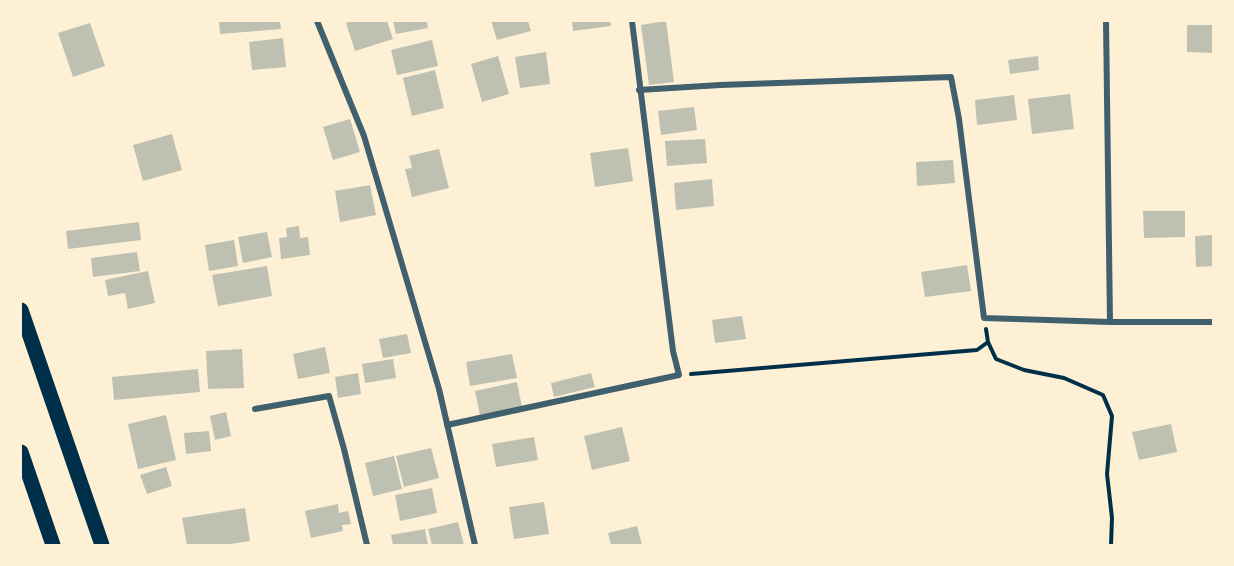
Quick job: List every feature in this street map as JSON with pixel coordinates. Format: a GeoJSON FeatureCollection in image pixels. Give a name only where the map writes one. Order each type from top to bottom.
{"type":"FeatureCollection","features":[{"type":"Feature","properties":{"kind":"highway"},"geometry":{"type":"LineString","coordinates":[[21,309],[102,545]]}},
{"type":"Feature","properties":{"kind":"highway"},"geometry":{"type":"LineString","coordinates":[[21,452],[53,545]]}},
{"type":"Feature","properties":{"kind":"street"},"geometry":{"type":"LineString","coordinates":[[317,21],[364,136],[435,377],[475,545]]}},
{"type":"Feature","properties":{"kind":"street"},"geometry":{"type":"LineString","coordinates":[[447,425],[679,375],[673,351],[632,21]]}},
{"type":"Feature","properties":{"kind":"street"},"geometry":{"type":"LineString","coordinates":[[1106,21],[1110,322]]}},
{"type":"Feature","properties":{"kind":"street"},"geometry":{"type":"LineString","coordinates":[[639,90],[951,77],[959,119],[984,318],[1213,322]]}},
{"type":"Feature","properties":{"kind":"street"},"geometry":{"type":"LineString","coordinates":[[255,410],[329,396],[367,545]]}},
{"type":"Feature","properties":{"kind":"path"},"geometry":{"type":"LineString","coordinates":[[984,318],[988,342],[996,359],[1024,370],[1064,378],[1103,395],[1112,416],[1107,474],[1112,518],[1111,545]]}},
{"type":"Feature","properties":{"kind":"path"},"geometry":{"type":"LineString","coordinates":[[679,375],[977,350],[988,342]]}},
{"type":"Feature","properties":{"kind":"building"},"geometry":{"type":"Polygon","coordinates":[[[219,21],[280,21],[281,29],[220,34],[219,21]]]}},
{"type":"Feature","properties":{"kind":"building"},"geometry":{"type":"Polygon","coordinates":[[[387,21],[393,39],[355,51],[346,23],[387,21]]]}},
{"type":"Feature","properties":{"kind":"building"},"geometry":{"type":"Polygon","coordinates":[[[393,21],[427,21],[428,28],[396,34],[393,21]]]}},
{"type":"Feature","properties":{"kind":"building"},"geometry":{"type":"Polygon","coordinates":[[[491,21],[528,21],[531,31],[497,40],[491,21]]]}},
{"type":"Feature","properties":{"kind":"building"},"geometry":{"type":"Polygon","coordinates":[[[572,21],[610,21],[611,26],[573,31],[572,21]]]}},
{"type":"Feature","properties":{"kind":"building"},"geometry":{"type":"Polygon","coordinates":[[[666,21],[674,82],[649,85],[641,25],[666,21]]]}},
{"type":"Feature","properties":{"kind":"building"},"geometry":{"type":"Polygon","coordinates":[[[90,23],[105,66],[73,77],[58,33],[90,23]]]}},
{"type":"Feature","properties":{"kind":"building"},"geometry":{"type":"Polygon","coordinates":[[[1187,25],[1213,25],[1213,53],[1187,52],[1187,25]]]}},
{"type":"Feature","properties":{"kind":"building"},"geometry":{"type":"Polygon","coordinates":[[[283,38],[286,67],[252,70],[249,42],[283,38]]]}},
{"type":"Feature","properties":{"kind":"building"},"geometry":{"type":"Polygon","coordinates":[[[432,40],[438,66],[397,75],[391,50],[432,40]]]}},
{"type":"Feature","properties":{"kind":"building"},"geometry":{"type":"Polygon","coordinates":[[[546,52],[550,84],[520,88],[515,57],[546,52]]]}},
{"type":"Feature","properties":{"kind":"building"},"geometry":{"type":"Polygon","coordinates":[[[498,56],[509,94],[482,102],[471,64],[498,56]]]}},
{"type":"Feature","properties":{"kind":"building"},"geometry":{"type":"Polygon","coordinates":[[[1038,56],[1039,70],[1010,74],[1008,60],[1038,56]]]}},
{"type":"Feature","properties":{"kind":"building"},"geometry":{"type":"Polygon","coordinates":[[[435,70],[444,108],[412,116],[403,78],[435,70]]]}},
{"type":"Feature","properties":{"kind":"building"},"geometry":{"type":"Polygon","coordinates":[[[1070,94],[1074,129],[1032,134],[1028,99],[1070,94]]]}},
{"type":"Feature","properties":{"kind":"building"},"geometry":{"type":"Polygon","coordinates":[[[1014,95],[1017,120],[977,125],[975,100],[1014,95]]]}},
{"type":"Feature","properties":{"kind":"building"},"geometry":{"type":"Polygon","coordinates":[[[694,107],[697,130],[661,135],[658,111],[694,107]]]}},
{"type":"Feature","properties":{"kind":"building"},"geometry":{"type":"Polygon","coordinates":[[[350,119],[360,152],[333,160],[323,127],[350,119]]]}},
{"type":"Feature","properties":{"kind":"building"},"geometry":{"type":"Polygon","coordinates":[[[172,134],[182,170],[143,181],[133,145],[172,134]]]}},
{"type":"Feature","properties":{"kind":"building"},"geometry":{"type":"Polygon","coordinates":[[[705,139],[707,163],[667,166],[665,141],[705,139]]]}},
{"type":"Feature","properties":{"kind":"building"},"geometry":{"type":"Polygon","coordinates":[[[628,148],[633,181],[595,187],[590,153],[628,148]]]}},
{"type":"Feature","properties":{"kind":"building"},"geometry":{"type":"Polygon","coordinates":[[[439,149],[449,188],[412,197],[405,169],[412,168],[409,156],[439,149]]]}},
{"type":"Feature","properties":{"kind":"building"},"geometry":{"type":"Polygon","coordinates":[[[953,160],[955,183],[917,186],[916,162],[953,160]]]}},
{"type":"Feature","properties":{"kind":"building"},"geometry":{"type":"Polygon","coordinates":[[[712,179],[714,206],[676,210],[674,183],[712,179]]]}},
{"type":"Feature","properties":{"kind":"building"},"geometry":{"type":"Polygon","coordinates":[[[370,185],[376,215],[340,222],[335,191],[370,185]]]}},
{"type":"Feature","properties":{"kind":"building"},"geometry":{"type":"Polygon","coordinates":[[[1143,211],[1185,211],[1185,237],[1144,238],[1143,211]]]}},
{"type":"Feature","properties":{"kind":"building"},"geometry":{"type":"Polygon","coordinates":[[[139,222],[141,240],[68,249],[66,231],[139,222]]]}},
{"type":"Feature","properties":{"kind":"building"},"geometry":{"type":"Polygon","coordinates":[[[299,226],[300,238],[308,237],[310,255],[281,259],[279,238],[287,237],[286,228],[299,226]]]}},
{"type":"Feature","properties":{"kind":"building"},"geometry":{"type":"Polygon","coordinates":[[[267,232],[272,257],[243,263],[238,237],[267,232]]]}},
{"type":"Feature","properties":{"kind":"building"},"geometry":{"type":"Polygon","coordinates":[[[1213,235],[1213,266],[1196,267],[1195,236],[1213,235]]]}},
{"type":"Feature","properties":{"kind":"building"},"geometry":{"type":"Polygon","coordinates":[[[234,240],[238,266],[209,271],[205,245],[234,240]]]}},
{"type":"Feature","properties":{"kind":"building"},"geometry":{"type":"Polygon","coordinates":[[[137,252],[140,271],[93,277],[91,258],[137,252]]]}},
{"type":"Feature","properties":{"kind":"building"},"geometry":{"type":"Polygon","coordinates":[[[967,265],[971,291],[925,297],[921,272],[967,265]]]}},
{"type":"Feature","properties":{"kind":"building"},"geometry":{"type":"Polygon","coordinates":[[[267,266],[272,296],[218,306],[212,275],[267,266]]]}},
{"type":"Feature","properties":{"kind":"building"},"geometry":{"type":"Polygon","coordinates":[[[148,271],[155,303],[128,309],[125,293],[108,296],[105,280],[148,271]]]}},
{"type":"Feature","properties":{"kind":"building"},"geometry":{"type":"Polygon","coordinates":[[[742,316],[746,339],[715,343],[712,320],[742,316]]]}},
{"type":"Feature","properties":{"kind":"building"},"geometry":{"type":"Polygon","coordinates":[[[407,334],[411,353],[383,358],[379,339],[407,334]]]}},
{"type":"Feature","properties":{"kind":"building"},"geometry":{"type":"Polygon","coordinates":[[[325,347],[330,373],[298,379],[293,354],[325,347]]]}},
{"type":"Feature","properties":{"kind":"building"},"geometry":{"type":"Polygon","coordinates":[[[242,349],[244,388],[208,389],[206,351],[242,349]]]}},
{"type":"Feature","properties":{"kind":"building"},"geometry":{"type":"Polygon","coordinates":[[[512,354],[517,378],[470,386],[466,362],[512,354]]]}},
{"type":"Feature","properties":{"kind":"building"},"geometry":{"type":"Polygon","coordinates":[[[393,359],[396,378],[365,383],[362,364],[393,359]]]}},
{"type":"Feature","properties":{"kind":"building"},"geometry":{"type":"Polygon","coordinates":[[[198,369],[200,392],[114,400],[112,377],[198,369]]]}},
{"type":"Feature","properties":{"kind":"building"},"geometry":{"type":"Polygon","coordinates":[[[358,373],[361,394],[338,398],[335,377],[358,373]]]}},
{"type":"Feature","properties":{"kind":"building"},"geometry":{"type":"Polygon","coordinates":[[[591,373],[595,387],[554,397],[551,383],[591,373]]]}},
{"type":"Feature","properties":{"kind":"building"},"geometry":{"type":"Polygon","coordinates":[[[517,382],[522,407],[480,415],[475,391],[517,382]]]}},
{"type":"Feature","properties":{"kind":"building"},"geometry":{"type":"Polygon","coordinates":[[[226,412],[231,436],[215,440],[210,416],[226,412]]]}},
{"type":"Feature","properties":{"kind":"building"},"geometry":{"type":"Polygon","coordinates":[[[166,415],[176,460],[138,469],[128,424],[166,415]]]}},
{"type":"Feature","properties":{"kind":"building"},"geometry":{"type":"Polygon","coordinates":[[[1171,424],[1177,452],[1139,460],[1132,432],[1171,424]]]}},
{"type":"Feature","properties":{"kind":"building"},"geometry":{"type":"Polygon","coordinates":[[[622,427],[630,461],[592,470],[584,436],[622,427]]]}},
{"type":"Feature","properties":{"kind":"building"},"geometry":{"type":"Polygon","coordinates":[[[209,431],[211,451],[186,454],[184,433],[209,431]]]}},
{"type":"Feature","properties":{"kind":"building"},"geometry":{"type":"Polygon","coordinates":[[[534,437],[538,460],[496,467],[492,444],[534,437]]]}},
{"type":"Feature","properties":{"kind":"building"},"geometry":{"type":"Polygon","coordinates":[[[431,448],[439,478],[404,487],[396,456],[431,448]]]}},
{"type":"Feature","properties":{"kind":"building"},"geometry":{"type":"Polygon","coordinates":[[[394,456],[402,489],[373,496],[365,463],[394,456]]]}},
{"type":"Feature","properties":{"kind":"building"},"geometry":{"type":"Polygon","coordinates":[[[166,467],[172,486],[147,494],[140,475],[166,467]]]}},
{"type":"Feature","properties":{"kind":"building"},"geometry":{"type":"Polygon","coordinates":[[[432,488],[437,513],[400,521],[395,495],[432,488]]]}},
{"type":"Feature","properties":{"kind":"building"},"geometry":{"type":"Polygon","coordinates":[[[544,502],[549,534],[514,539],[509,507],[544,502]]]}},
{"type":"Feature","properties":{"kind":"building"},"geometry":{"type":"Polygon","coordinates":[[[338,504],[339,513],[348,511],[351,524],[342,525],[343,531],[311,538],[305,511],[338,504]]]}},
{"type":"Feature","properties":{"kind":"building"},"geometry":{"type":"Polygon","coordinates":[[[245,508],[250,541],[224,545],[187,545],[182,518],[245,508]]]}},
{"type":"Feature","properties":{"kind":"building"},"geometry":{"type":"Polygon","coordinates":[[[458,522],[464,545],[432,545],[428,529],[458,522]]]}},
{"type":"Feature","properties":{"kind":"building"},"geometry":{"type":"Polygon","coordinates":[[[637,526],[642,545],[611,545],[608,533],[637,526]]]}},
{"type":"Feature","properties":{"kind":"building"},"geometry":{"type":"Polygon","coordinates":[[[425,529],[428,545],[393,545],[391,535],[425,529]]]}}]}
